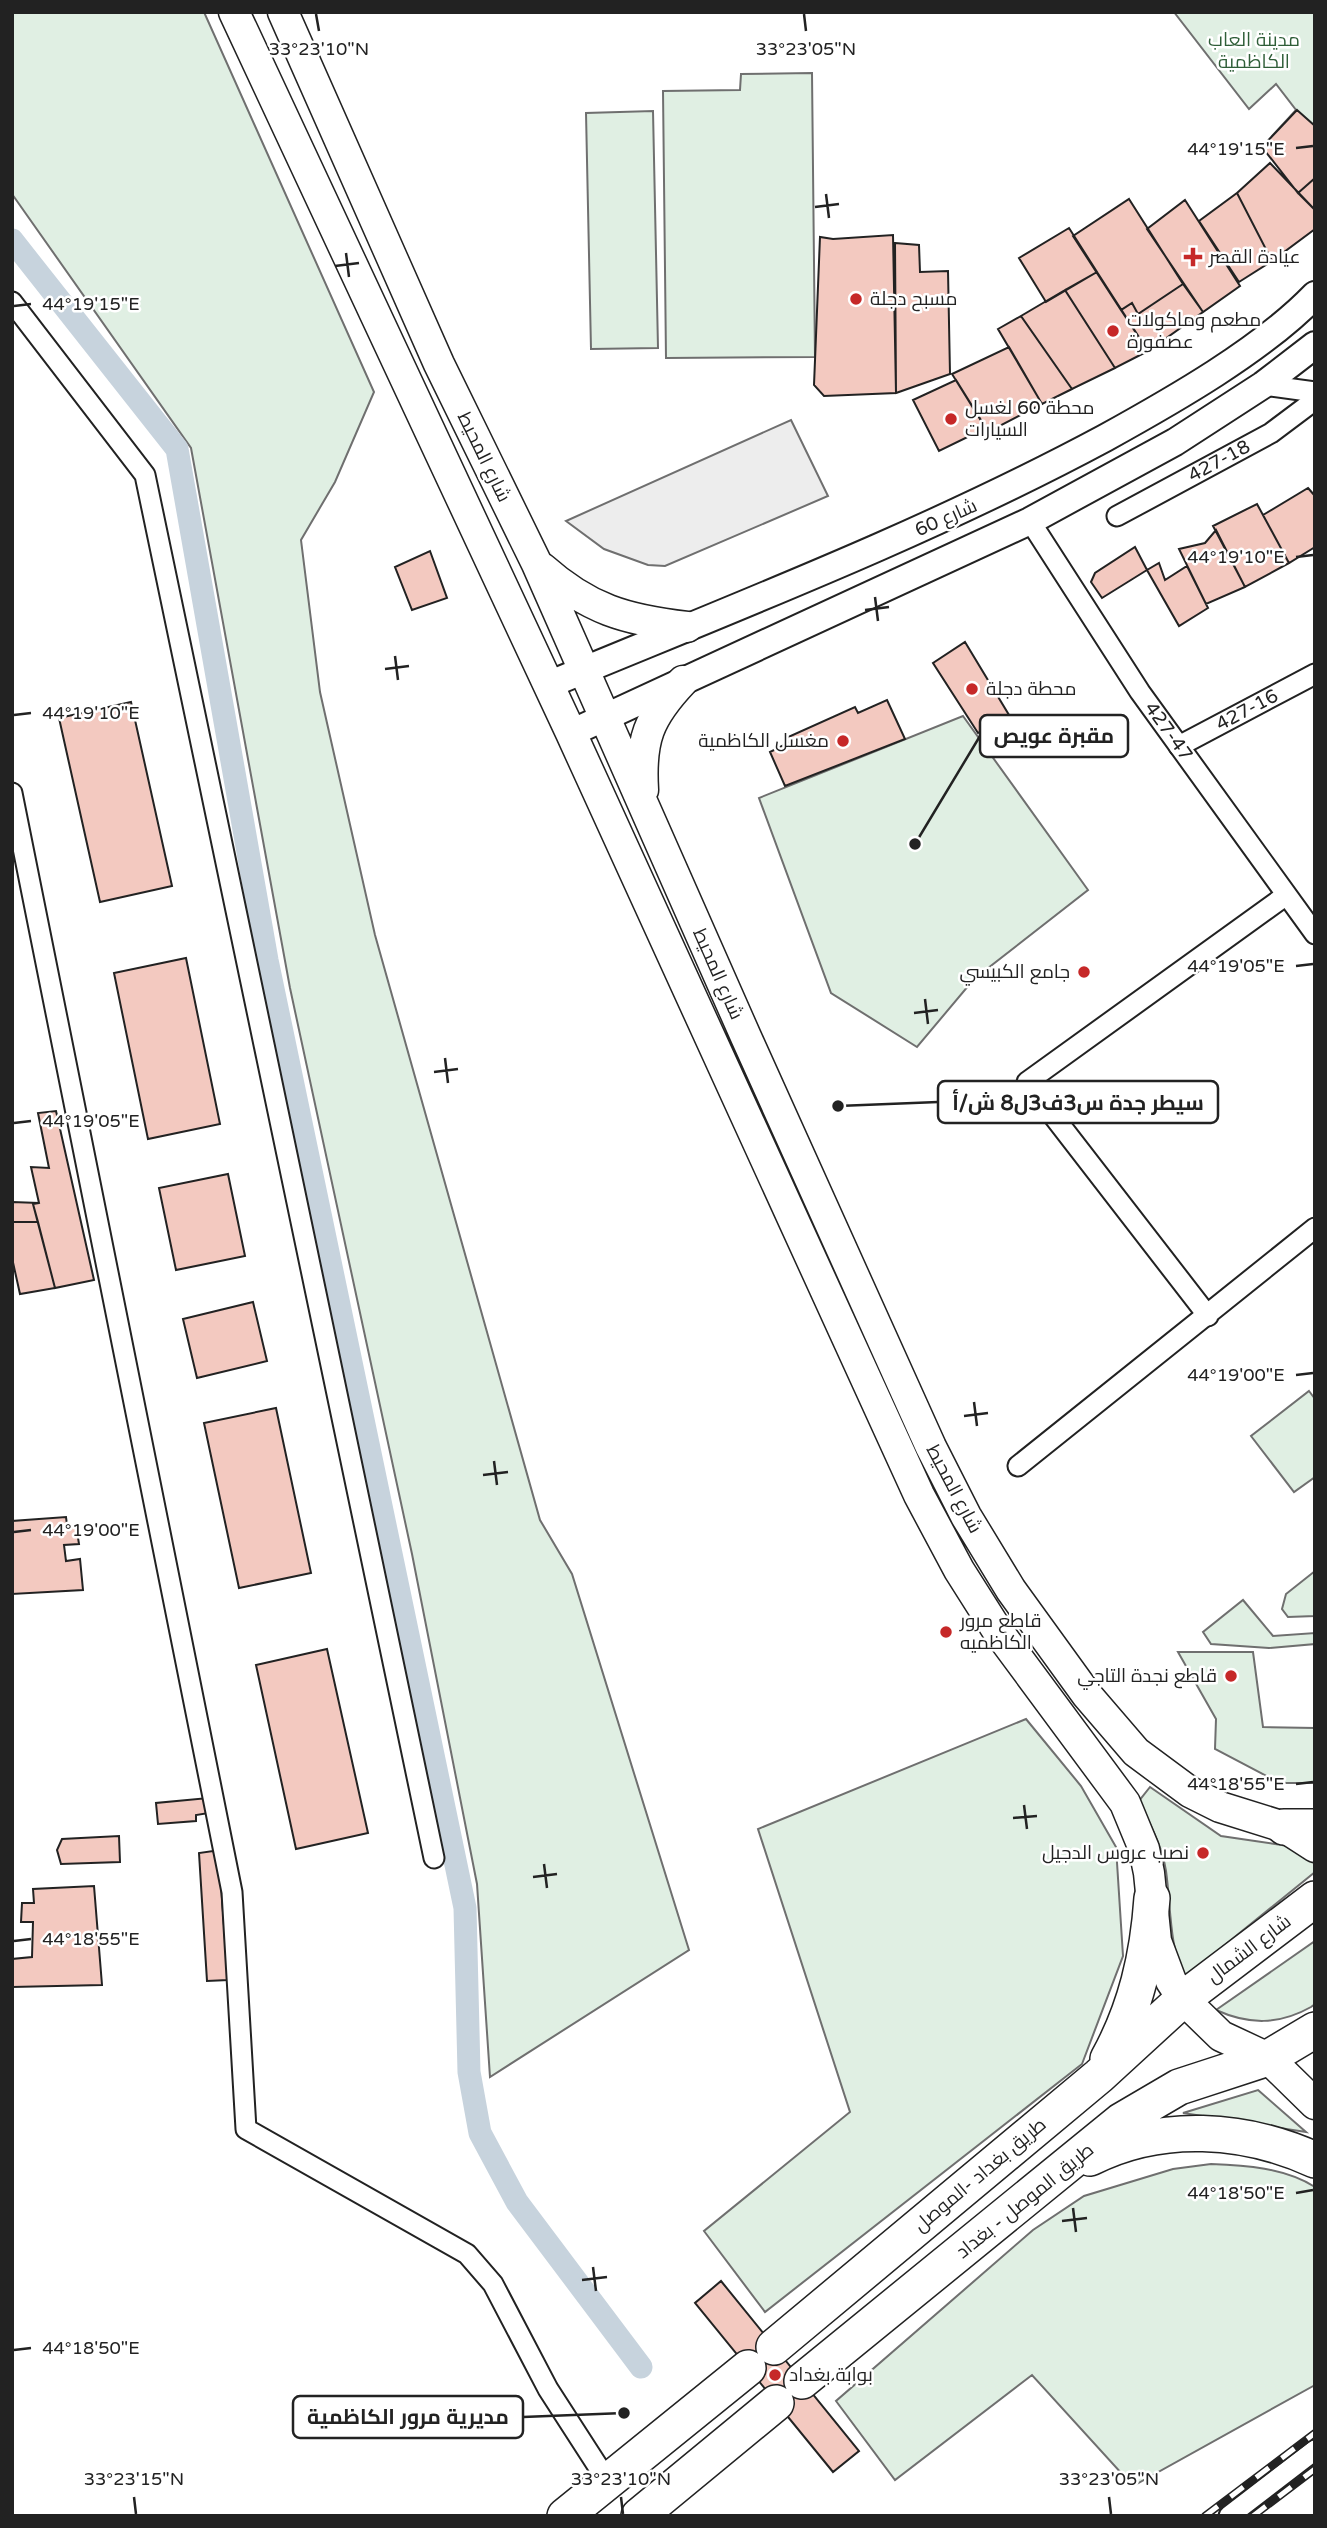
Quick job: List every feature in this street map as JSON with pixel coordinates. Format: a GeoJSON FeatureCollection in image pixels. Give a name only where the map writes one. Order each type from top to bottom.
{"type":"FeatureCollection","features":[{"type":"Feature","properties":{"kind":"highway"},"geometry":{"type":"LineString","coordinates":[[1099,2076],[1117,2043],[1143,1973],[1152,1898]]}},
{"type":"Feature","properties":{"kind":"highway","name":"شارع الشمال"},"geometry":{"type":"LineString","coordinates":[[1183,2000],[1315,1899]]}},
{"type":"Feature","properties":{"kind":"highway","name":"طريق بغداد -الموصل"},"geometry":{"type":"LineString","coordinates":[[565,2516],[1099,2076],[1183,2000]]}},
{"type":"Feature","properties":{"kind":"highway"},"geometry":{"type":"LineString","coordinates":[[1269,2058],[1315,2030]]}},
{"type":"Feature","properties":{"kind":"highway","name":"طريق الموصل - بغداد"},"geometry":{"type":"LineString","coordinates":[[639,2516],[1121,2121],[1162,2096],[1198,2080],[1235,2071],[1269,2058]]}},
{"type":"Feature","properties":{"kind":"highway"},"geometry":{"type":"LineString","coordinates":[[1034,2194],[1066,2171],[1100,2153],[1138,2140],[1176,2134],[1215,2133],[1254,2138],[1315,2160]]}},
{"type":"Feature","properties":{"kind":"main road","name":"شارع المحيط"},"geometry":{"type":"LineString","coordinates":[[234,12],[571,733],[925,1507],[997,1630],[1125,1803],[1144,1849],[1159,1952],[1183,2000],[1200,2020],[1221,2036],[1269,2058]]}},
{"type":"Feature","properties":{"kind":"main road","name":"شارع المحيط"},"geometry":{"type":"LineString","coordinates":[[283,12],[439,364],[537,564],[931,1447],[966,1516],[1011,1590],[1087,1695],[1136,1752],[1190,1792],[1220,1807],[1299,1827],[1315,1847]]}},
{"type":"Feature","properties":{"kind":"main road"},"geometry":{"type":"LineString","coordinates":[[537,564],[569,592],[600,609],[640,622],[687,627]]}},
{"type":"Feature","properties":{"kind":"main road"},"geometry":{"type":"LineString","coordinates":[[644,808],[641,758],[647,729],[662,703],[682,681]]}},
{"type":"Feature","properties":{"kind":"main road"},"geometry":{"type":"LineString","coordinates":[[721,1065],[739,1061],[751,1047]]}},
{"type":"Feature","properties":{"kind":"main road"},"geometry":{"type":"LineString","coordinates":[[738,1100],[752,1089],[771,1090]]}},
{"type":"Feature","properties":{"kind":"main road"},"geometry":{"type":"LineString","coordinates":[[1269,2058],[1315,2104]]}},
{"type":"Feature","properties":{"kind":"street","name":"شارع 60"},"geometry":{"type":"LineString","coordinates":[[548,685],[1003,492],[1147,415],[1229,364],[1315,295]]}},
{"type":"Feature","properties":{"kind":"street"},"geometry":{"type":"LineString","coordinates":[[12,302],[145,475],[434,1858]]}},
{"type":"Feature","properties":{"kind":"street","name":"شارع 60"},"geometry":{"type":"LineString","coordinates":[[571,733],[1030,521],[1175,442],[1263,385],[1315,345]]}},
{"type":"Feature","properties":{"kind":"street"},"geometry":{"type":"LineString","coordinates":[[1263,385],[1315,392]]}},
{"type":"Feature","properties":{"kind":"street","name":"427-18"},"geometry":{"type":"LineString","coordinates":[[1117,516],[1271,433],[1315,400]]}},
{"type":"Feature","properties":{"kind":"street","name":"427-47"},"geometry":{"type":"LineString","coordinates":[[1030,521],[1179,746],[1315,934]]}},
{"type":"Feature","properties":{"kind":"street","name":"427-16"},"geometry":{"type":"LineString","coordinates":[[1179,746],[1315,674]]}},
{"type":"Feature","properties":{"kind":"street"},"geometry":{"type":"LineString","coordinates":[[12,793],[232,1892],[246,2129],[467,2254],[493,2284],[548,2389],[608,2482]]}},
{"type":"Feature","properties":{"kind":"street"},"geometry":{"type":"LineString","coordinates":[[1208,1316],[1027,1082],[1285,896]]}},
{"type":"Feature","properties":{"kind":"street"},"geometry":{"type":"LineString","coordinates":[[1017,1466],[1315,1228]]}},
{"type":"Feature","properties":{"kind":"street"},"geometry":{"type":"LineString","coordinates":[[1229,2516],[1315,2450]]}},
{"type":"Feature","properties":{"kind":"green space"},"geometry":{"type":"Polygon","coordinates":[[[12,12],[204,12],[374,392],[335,482],[301,540],[320,692],[375,935],[540,1520],[572,1574],[689,1950],[490,2077],[477,1884],[412,1554],[290,988],[191,448],[12,194],[12,12]]]}},
{"type":"Feature","properties":{"kind":"green space","name":"مدينة العاب الكاظمية"},"geometry":{"type":"Polygon","coordinates":[[[1174,12],[1315,12],[1315,178],[1262,147],[1296,110],[1276,84],[1249,109],[1174,12]]]}},
{"type":"Feature","properties":{"kind":"green space"},"geometry":{"type":"Polygon","coordinates":[[[812,73],[815,357],[666,358],[663,91],[740,90],[741,74],[812,73]]]}},
{"type":"Feature","properties":{"kind":"green space"},"geometry":{"type":"Polygon","coordinates":[[[653,111],[658,348],[591,349],[586,113],[653,111]]]}},
{"type":"Feature","properties":{"kind":"green space"},"geometry":{"type":"Polygon","coordinates":[[[963,716],[1088,890],[974,979],[917,1047],[831,993],[759,798],[963,716]]]}},
{"type":"Feature","properties":{"kind":"green space"},"geometry":{"type":"Polygon","coordinates":[[[1309,1391],[1315,1399],[1315,1477],[1294,1492],[1251,1436],[1309,1391]]]}},
{"type":"Feature","properties":{"kind":"green space"},"geometry":{"type":"Polygon","coordinates":[[[1315,1571],[1315,1616],[1288,1617],[1282,1609],[1286,1594],[1315,1571]]]}},
{"type":"Feature","properties":{"kind":"green space"},"geometry":{"type":"Polygon","coordinates":[[[1243,1600],[1273,1636],[1315,1633],[1315,1644],[1269,1648],[1211,1644],[1203,1632],[1243,1600]]]}},
{"type":"Feature","properties":{"kind":"green space"},"geometry":{"type":"Polygon","coordinates":[[[1178,1652],[1253,1652],[1263,1727],[1315,1728],[1315,1783],[1280,1783],[1215,1749],[1216,1719],[1178,1652]]]}},
{"type":"Feature","properties":{"kind":"green space"},"geometry":{"type":"Polygon","coordinates":[[[1026,1719],[1081,1786],[1116,1847],[1123,1956],[1082,2064],[765,2312],[704,2231],[850,2112],[758,1829],[1026,1719]]]}},
{"type":"Feature","properties":{"kind":"green space"},"geometry":{"type":"Polygon","coordinates":[[[1150,1787],[1221,1836],[1288,1846],[1315,1860],[1315,1872],[1184,1978],[1173,1939],[1162,1853],[1139,1801],[1150,1787]]]}},
{"type":"Feature","properties":{"kind":"green space"},"geometry":{"type":"Polygon","coordinates":[[[1315,1941],[1315,2004],[1311,2007],[1287,2017],[1264,2021],[1240,2018],[1216,2010],[1315,1941]]]}},
{"type":"Feature","properties":{"kind":"green space"},"geometry":{"type":"Polygon","coordinates":[[[1258,2090],[1306,2132],[1183,2113],[1258,2090]]]}},
{"type":"Feature","properties":{"kind":"green space"},"geometry":{"type":"Polygon","coordinates":[[[1211,2164],[1278,2172],[1315,2187],[1315,2385],[1133,2486],[1032,2375],[895,2480],[836,2401],[1033,2230],[1084,2196],[1173,2169],[1211,2164]]]}},
{"type":"Feature","properties":{"kind":"shaded area"},"geometry":{"type":"Polygon","coordinates":[[[791,420],[828,496],[665,566],[648,565],[604,549],[566,521],[791,420]]]}},
{"type":"Feature","properties":{"kind":"building"},"geometry":{"type":"Polygon","coordinates":[[[1297,110],[1315,126],[1315,178],[1298,193],[1262,147],[1297,110]]]}},
{"type":"Feature","properties":{"kind":"building"},"geometry":{"type":"Polygon","coordinates":[[[1270,163],[1315,210],[1315,229],[1272,261],[1237,193],[1270,163]]]}},
{"type":"Feature","properties":{"kind":"building"},"geometry":{"type":"Polygon","coordinates":[[[1315,178],[1315,210],[1298,193],[1315,178]]]}},
{"type":"Feature","properties":{"kind":"building"},"geometry":{"type":"Polygon","coordinates":[[[1237,193],[1272,261],[1239,282],[1199,221],[1237,193]]]}},
{"type":"Feature","properties":{"kind":"building"},"geometry":{"type":"Polygon","coordinates":[[[1129,199],[1183,284],[1138,314],[1132,303],[1121,310],[1073,236],[1129,199]]]}},
{"type":"Feature","properties":{"kind":"building","name":"عيادة القصر"},"geometry":{"type":"Polygon","coordinates":[[[1185,200],[1240,286],[1203,312],[1147,229],[1185,200]]]}},
{"type":"Feature","properties":{"kind":"building"},"geometry":{"type":"Polygon","coordinates":[[[1069,228],[1097,272],[1046,302],[1019,258],[1069,228]]]}},
{"type":"Feature","properties":{"kind":"building","name":"مسبح دجلة"},"geometry":{"type":"Polygon","coordinates":[[[893,235],[896,393],[824,396],[814,385],[820,237],[833,239],[893,235]]]}},
{"type":"Feature","properties":{"kind":"building"},"geometry":{"type":"Polygon","coordinates":[[[895,243],[919,245],[920,272],[948,271],[950,374],[896,393],[895,243]]]}},
{"type":"Feature","properties":{"kind":"building","name":"مطعم وماكولات عصفورة"},"geometry":{"type":"Polygon","coordinates":[[[1097,272],[1148,351],[1115,368],[1065,290],[1097,272]]]}},
{"type":"Feature","properties":{"kind":"building"},"geometry":{"type":"Polygon","coordinates":[[[1183,284],[1203,312],[1148,351],[1121,310],[1132,303],[1138,314],[1183,284]]]}},
{"type":"Feature","properties":{"kind":"building"},"geometry":{"type":"Polygon","coordinates":[[[1065,290],[1115,368],[1072,389],[1021,316],[1065,290]]]}},
{"type":"Feature","properties":{"kind":"building"},"geometry":{"type":"Polygon","coordinates":[[[1021,316],[1072,389],[1042,404],[998,329],[1021,316]]]}},
{"type":"Feature","properties":{"kind":"building"},"geometry":{"type":"Polygon","coordinates":[[[1009,347],[1042,404],[988,432],[952,374],[1009,347]]]}},
{"type":"Feature","properties":{"kind":"building","name":"محطة 60 لغسل السيارات"},"geometry":{"type":"Polygon","coordinates":[[[956,380],[986,428],[939,451],[913,400],[956,380]]]}},
{"type":"Feature","properties":{"kind":"building"},"geometry":{"type":"Polygon","coordinates":[[[1308,488],[1315,496],[1315,547],[1289,563],[1263,515],[1308,488]]]}},
{"type":"Feature","properties":{"kind":"building"},"geometry":{"type":"Polygon","coordinates":[[[1257,504],[1289,563],[1245,587],[1213,526],[1257,504]]]}},
{"type":"Feature","properties":{"kind":"building"},"geometry":{"type":"Polygon","coordinates":[[[1216,530],[1245,587],[1206,604],[1179,549],[1205,543],[1216,530]]]}},
{"type":"Feature","properties":{"kind":"building"},"geometry":{"type":"Polygon","coordinates":[[[1135,547],[1147,570],[1102,598],[1091,582],[1095,573],[1135,547]]]}},
{"type":"Feature","properties":{"kind":"building"},"geometry":{"type":"Polygon","coordinates":[[[430,551],[447,598],[412,610],[395,567],[430,551]]]}},
{"type":"Feature","properties":{"kind":"building"},"geometry":{"type":"Polygon","coordinates":[[[1159,563],[1165,580],[1187,566],[1208,608],[1179,626],[1147,570],[1159,563]]]}},
{"type":"Feature","properties":{"kind":"building","name":"محطة دجلة"},"geometry":{"type":"Polygon","coordinates":[[[965,642],[1009,715],[978,733],[933,663],[965,642]]]}},
{"type":"Feature","properties":{"kind":"building","name":"مغسل الكاظمية"},"geometry":{"type":"Polygon","coordinates":[[[887,700],[905,739],[785,786],[770,752],[788,743],[786,738],[855,707],[858,713],[887,700]]]}},
{"type":"Feature","properties":{"kind":"building"},"geometry":{"type":"Polygon","coordinates":[[[131,702],[172,886],[100,902],[59,718],[131,702]]]}},
{"type":"Feature","properties":{"kind":"building"},"geometry":{"type":"Polygon","coordinates":[[[186,958],[220,1124],[148,1139],[114,973],[186,958]]]}},
{"type":"Feature","properties":{"kind":"building"},"geometry":{"type":"Polygon","coordinates":[[[56,1111],[94,1280],[55,1288],[33,1204],[39,1203],[31,1167],[49,1168],[38,1113],[56,1111]]]}},
{"type":"Feature","properties":{"kind":"building"},"geometry":{"type":"Polygon","coordinates":[[[228,1174],[245,1256],[176,1270],[159,1188],[228,1174]]]}},
{"type":"Feature","properties":{"kind":"building"},"geometry":{"type":"Polygon","coordinates":[[[12,1202],[39,1203],[33,1204],[38,1222],[12,1222],[12,1202]]]}},
{"type":"Feature","properties":{"kind":"building"},"geometry":{"type":"Polygon","coordinates":[[[12,1222],[38,1222],[55,1288],[20,1294],[12,1258],[12,1222]]]}},
{"type":"Feature","properties":{"kind":"building"},"geometry":{"type":"Polygon","coordinates":[[[253,1302],[267,1361],[197,1378],[183,1319],[253,1302]]]}},
{"type":"Feature","properties":{"kind":"building"},"geometry":{"type":"Polygon","coordinates":[[[276,1408],[311,1573],[239,1588],[204,1423],[276,1408]]]}},
{"type":"Feature","properties":{"kind":"building"},"geometry":{"type":"Polygon","coordinates":[[[66,1517],[67,1525],[76,1525],[79,1544],[64,1545],[66,1561],[80,1559],[83,1590],[12,1594],[12,1521],[66,1517]]]}},
{"type":"Feature","properties":{"kind":"building"},"geometry":{"type":"Polygon","coordinates":[[[327,1649],[368,1833],[296,1849],[256,1665],[327,1649]]]}},
{"type":"Feature","properties":{"kind":"building"},"geometry":{"type":"Polygon","coordinates":[[[208,1798],[209,1813],[196,1815],[196,1821],[158,1824],[156,1803],[208,1798]]]}},
{"type":"Feature","properties":{"kind":"building"},"geometry":{"type":"Polygon","coordinates":[[[119,1836],[120,1862],[61,1864],[57,1850],[62,1839],[119,1836]]]}},
{"type":"Feature","properties":{"kind":"building"},"geometry":{"type":"Polygon","coordinates":[[[213,1851],[219,1858],[228,1980],[207,1981],[199,1853],[213,1851]]]}},
{"type":"Feature","properties":{"kind":"building"},"geometry":{"type":"Polygon","coordinates":[[[94,1886],[102,1985],[12,1987],[12,1959],[32,1957],[33,1922],[21,1922],[22,1903],[34,1903],[33,1889],[94,1886]]]}},
{"type":"Feature","properties":{"kind":"building","name":"بوابة بغداد"},"geometry":{"type":"Polygon","coordinates":[[[721,2281],[859,2451],[833,2472],[695,2303],[721,2281]]]}},
{"type":"Feature","properties":{"kind":"waterway"},"geometry":{"type":"LineString","coordinates":[[12,240],[177,449],[267,960],[465,1908],[469,2072],[480,2133],[517,2202],[641,2367]]}},
{"type":"Feature","properties":{"kind":"railway"},"geometry":{"type":"LineString","coordinates":[[1205,2516],[1315,2433]]}},
{"type":"Feature","properties":{"kind":"railway"},"geometry":{"type":"LineString","coordinates":[[1253,2516],[1315,2469]]}},
{"type":"Feature","properties":{"kind":"place","name":"عيادة القصر"},"geometry":{"type":"Point","coordinates":[1193,257]}},
{"type":"Feature","properties":{"kind":"place","name":"مسبح دجلة"},"geometry":{"type":"Point","coordinates":[856,299]}},
{"type":"Feature","properties":{"kind":"place","name":"مطعم وماكولات عصفورة"},"geometry":{"type":"Point","coordinates":[1113,331]}},
{"type":"Feature","properties":{"kind":"place","name":"محطة 60 لغسل السيارات"},"geometry":{"type":"Point","coordinates":[951,419]}},
{"type":"Feature","properties":{"kind":"place","name":"محطة دجلة"},"geometry":{"type":"Point","coordinates":[972,689]}},
{"type":"Feature","properties":{"kind":"place","name":"مغسل الكاظمية"},"geometry":{"type":"Point","coordinates":[843,741]}},
{"type":"Feature","properties":{"kind":"place","name":"مقبرة عويص"},"geometry":{"type":"Point","coordinates":[915,844]}},
{"type":"Feature","properties":{"kind":"place","name":"جامع الكبيسي"},"geometry":{"type":"Point","coordinates":[1084,972]}},
{"type":"Feature","properties":{"kind":"place","name":"سيطر جدة س3ف3ل8 ش/أ"},"geometry":{"type":"Point","coordinates":[838,1106]}},
{"type":"Feature","properties":{"kind":"place","name":"قاطع مرور الكاظميه"},"geometry":{"type":"Point","coordinates":[946,1632]}},
{"type":"Feature","properties":{"kind":"place","name":"قاطع نجدة التاجي"},"geometry":{"type":"Point","coordinates":[1231,1676]}},
{"type":"Feature","properties":{"kind":"place","name":"نصب عروس الدجيل"},"geometry":{"type":"Point","coordinates":[1203,1853]}},
{"type":"Feature","properties":{"kind":"place","name":"بوابة بغداد"},"geometry":{"type":"Point","coordinates":[775,2375]}},
{"type":"Feature","properties":{"kind":"place","name":"مديرية مرور الكاظمية"},"geometry":{"type":"Point","coordinates":[624,2413]}}]}
